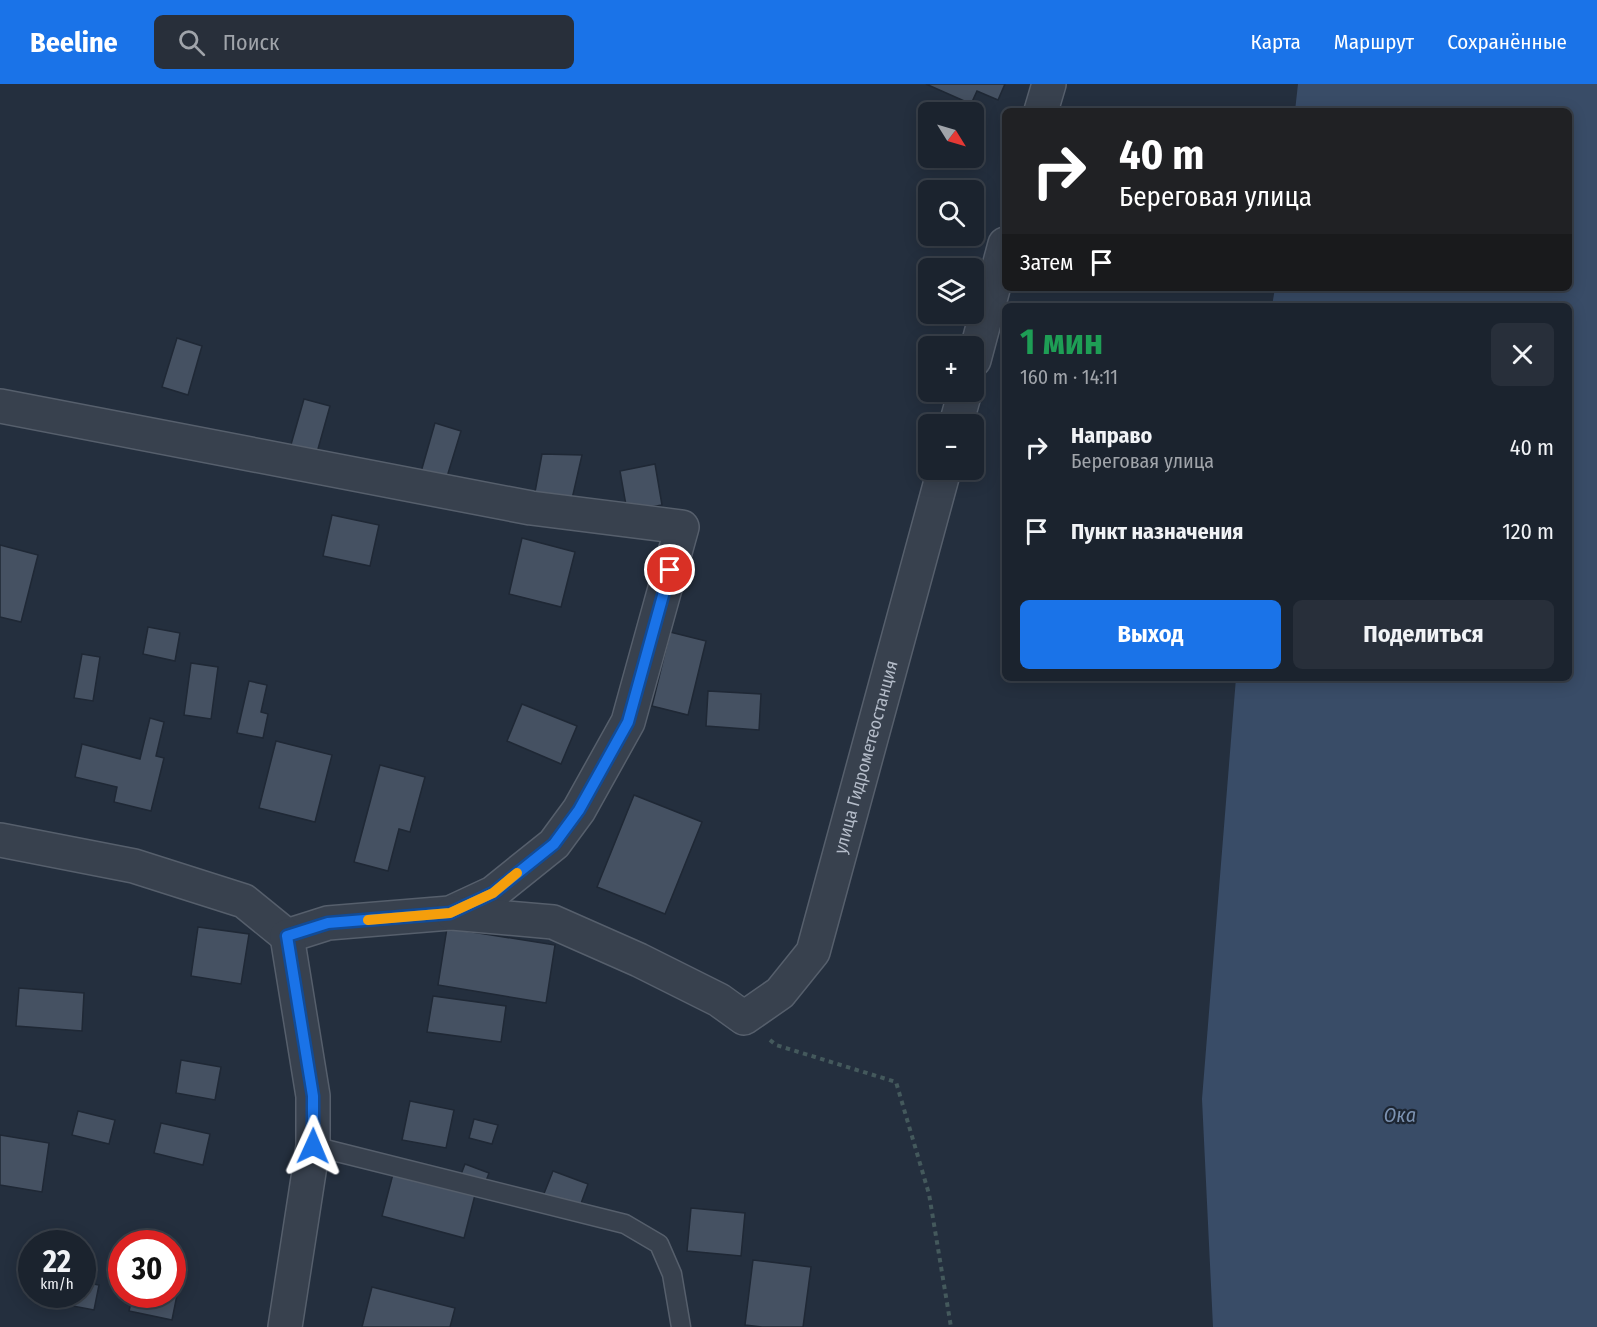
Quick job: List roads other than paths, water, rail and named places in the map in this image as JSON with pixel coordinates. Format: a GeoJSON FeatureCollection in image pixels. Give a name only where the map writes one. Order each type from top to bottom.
{"type":"FeatureCollection","features":[{"type":"Feature","properties":{"kind":"street"},"geometry":{"type":"LineString","coordinates":[[1042,108],[1048,84]]}},
{"type":"Feature","properties":{"kind":"street"},"geometry":{"type":"LineString","coordinates":[[980,336],[1002,255]]}},
{"type":"Feature","properties":{"kind":"street"},"geometry":{"type":"LineString","coordinates":[[0,406],[519,506],[682,527],[628,722],[579,810],[554,844],[493,893],[450,913],[328,923],[287,936]]}},
{"type":"Feature","properties":{"kind":"street","name":"улица Гидрометеостанция"},"geometry":{"type":"LineString","coordinates":[[450,913],[553,922],[639,960],[719,1000],[744,1018],[780,993],[813,952],[941,480]]}},
{"type":"Feature","properties":{"kind":"street"},"geometry":{"type":"LineString","coordinates":[[0,840],[134,866],[244,901],[287,936],[313,1096],[313,1146],[285,1327]]}},
{"type":"Feature","properties":{"kind":"lane"},"geometry":{"type":"LineString","coordinates":[[313,1146],[626,1224],[659,1244],[672,1274],[681,1327]]}},
{"type":"Feature","properties":{"kind":"water","name":"Ока"},"geometry":{"type":"Polygon","coordinates":[[[1298,84],[1597,84],[1597,1327],[1213,1327],[1202,1099],[1236,681],[1572,681],[1572,303],[1272,303],[1274,291],[1572,291],[1572,108],[1295,108],[1298,84]]]}}]}
